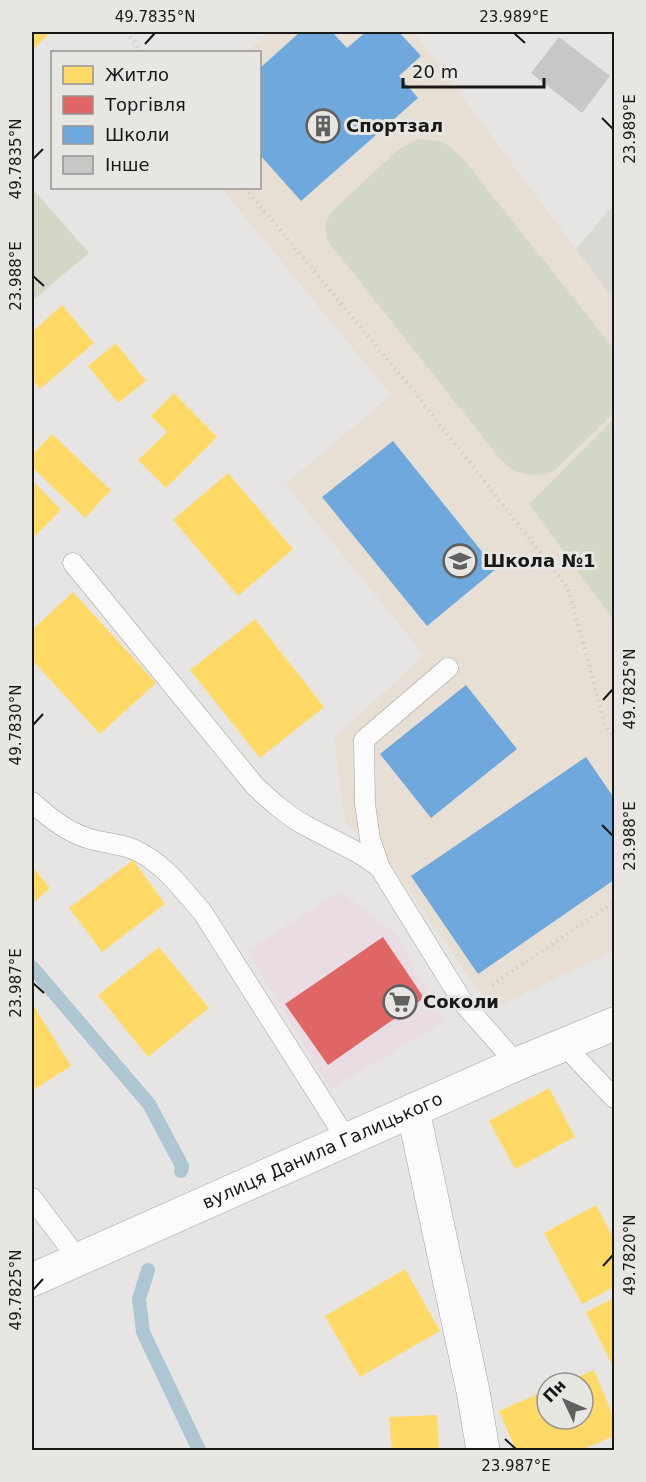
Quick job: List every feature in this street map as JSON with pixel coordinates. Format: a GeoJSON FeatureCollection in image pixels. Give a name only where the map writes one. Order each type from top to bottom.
{"type":"FeatureCollection","features":[{"type":"Feature","properties":{"kind":"street","name":"вулиця Данила Галицького"},"geometry":{"type":"LineString","coordinates":[[32,1280],[412,1110],[615,1024]]}},
{"type":"Feature","properties":{"kind":"street"},"geometry":{"type":"LineString","coordinates":[[412,1110],[473,1391],[483,1450]]}},
{"type":"Feature","properties":{"kind":"lane"},"geometry":{"type":"LineString","coordinates":[[72,563],[255,786],[277,807],[301,823],[356,851],[380,868]]}},
{"type":"Feature","properties":{"kind":"lane"},"geometry":{"type":"LineString","coordinates":[[448,668],[364,740],[365,804],[370,838],[380,868],[464,1004],[517,1064]]}},
{"type":"Feature","properties":{"kind":"lane"},"geometry":{"type":"LineString","coordinates":[[32,802],[63,826],[87,838],[135,850],[157,863],[179,884],[202,913],[347,1140]]}},
{"type":"Feature","properties":{"kind":"lane"},"geometry":{"type":"LineString","coordinates":[[564,1045],[615,1098]]}},
{"type":"Feature","properties":{"kind":"lane"},"geometry":{"type":"LineString","coordinates":[[32,1198],[78,1258]]}},
{"type":"Feature","properties":{"kind":"path"},"geometry":{"type":"LineString","coordinates":[[126,32],[141,51]]}},
{"type":"Feature","properties":{"kind":"path"},"geometry":{"type":"LineString","coordinates":[[246,189],[408,384],[568,588],[605,724],[615,738]]}},
{"type":"Feature","properties":{"kind":"path"},"geometry":{"type":"LineString","coordinates":[[464,1004],[615,902]]}},
{"type":"Feature","properties":{"kind":"shaded area","name":"Школа №1"},"geometry":{"type":"Polygon","coordinates":[[[270,32],[414,32],[614,300],[614,419],[529,504],[614,618],[614,952],[491,1009],[397,873],[345,822],[334,738],[424,655],[285,484],[391,395],[222,189],[261,189],[261,51],[248,51],[270,32]]]}},
{"type":"Feature","properties":{"kind":"shaded area"},"geometry":{"type":"Polygon","coordinates":[[[614,204],[614,300],[575,250],[614,204]]]}},
{"type":"Feature","properties":{"kind":"shaded area"},"geometry":{"type":"Polygon","coordinates":[[[340,891],[395,933],[445,1021],[331,1089],[247,951],[340,891]]]}},
{"type":"Feature","properties":{"kind":"green space"},"geometry":{"type":"Polygon","coordinates":[[[419,139],[442,141],[460,155],[614,349],[614,413],[554,471],[526,474],[513,469],[501,460],[327,240],[325,226],[330,213],[399,149],[419,139]]]}},
{"type":"Feature","properties":{"kind":"green space"},"geometry":{"type":"Polygon","coordinates":[[[32,188],[89,253],[32,301],[32,188]]]}},
{"type":"Feature","properties":{"kind":"green space"},"geometry":{"type":"Polygon","coordinates":[[[614,419],[614,621],[529,504],[614,419]]]}},
{"type":"Feature","properties":{"kind":"building: Житло"},"geometry":{"type":"Polygon","coordinates":[[[32,32],[45,32],[48,35],[32,50],[32,32]]]}},
{"type":"Feature","properties":{"kind":"building: Житло"},"geometry":{"type":"Polygon","coordinates":[[[62,305],[94,343],[40,389],[32,379],[32,332],[62,305]]]}},
{"type":"Feature","properties":{"kind":"building: Житло"},"geometry":{"type":"Polygon","coordinates":[[[116,343],[146,381],[118,403],[88,366],[116,343]]]}},
{"type":"Feature","properties":{"kind":"building: Житло"},"geometry":{"type":"Polygon","coordinates":[[[174,393],[217,437],[166,488],[138,460],[167,432],[151,416],[174,393]]]}},
{"type":"Feature","properties":{"kind":"building: Житло"},"geometry":{"type":"Polygon","coordinates":[[[52,434],[111,490],[85,518],[32,467],[32,455],[52,434]]]}},
{"type":"Feature","properties":{"kind":"building: Житло"},"geometry":{"type":"Polygon","coordinates":[[[228,473],[293,549],[238,596],[173,520],[228,473]]]}},
{"type":"Feature","properties":{"kind":"building: Житло"},"geometry":{"type":"Polygon","coordinates":[[[32,480],[61,510],[35,536],[32,532],[32,480]]]}},
{"type":"Feature","properties":{"kind":"building: Житло"},"geometry":{"type":"Polygon","coordinates":[[[73,592],[156,683],[100,734],[32,660],[32,630],[73,592]]]}},
{"type":"Feature","properties":{"kind":"building: Житло"},"geometry":{"type":"Polygon","coordinates":[[[255,619],[324,707],[260,758],[190,670],[255,619]]]}},
{"type":"Feature","properties":{"kind":"building: Житло"},"geometry":{"type":"Polygon","coordinates":[[[133,860],[165,904],[102,952],[69,908],[133,860]]]}},
{"type":"Feature","properties":{"kind":"building: Житло"},"geometry":{"type":"Polygon","coordinates":[[[32,866],[50,888],[32,904],[32,866]]]}},
{"type":"Feature","properties":{"kind":"building: Житло"},"geometry":{"type":"Polygon","coordinates":[[[159,947],[209,1008],[148,1057],[98,995],[159,947]]]}},
{"type":"Feature","properties":{"kind":"building: Житло"},"geometry":{"type":"Polygon","coordinates":[[[32,1003],[71,1066],[32,1091],[32,1003]]]}},
{"type":"Feature","properties":{"kind":"building: Житло"},"geometry":{"type":"Polygon","coordinates":[[[549,1088],[575,1137],[515,1169],[489,1121],[549,1088]]]}},
{"type":"Feature","properties":{"kind":"building: Житло"},"geometry":{"type":"Polygon","coordinates":[[[596,1205],[614,1239],[614,1287],[582,1304],[544,1233],[596,1205]]]}},
{"type":"Feature","properties":{"kind":"building: Житло"},"geometry":{"type":"Polygon","coordinates":[[[405,1269],[440,1331],[360,1377],[325,1316],[405,1269]]]}},
{"type":"Feature","properties":{"kind":"building: Житло"},"geometry":{"type":"Polygon","coordinates":[[[614,1298],[614,1369],[586,1312],[614,1298]]]}},
{"type":"Feature","properties":{"kind":"building: Житло"},"geometry":{"type":"Polygon","coordinates":[[[595,1372],[614,1418],[614,1436],[581,1450],[516,1450],[499,1411],[535,1395],[535,1431],[595,1431],[595,1372]]]}},
{"type":"Feature","properties":{"kind":"building: Житло"},"geometry":{"type":"Polygon","coordinates":[[[437,1415],[439,1450],[392,1450],[389,1417],[437,1415]]]}},
{"type":"Feature","properties":{"kind":"building: Торгівля"},"geometry":{"type":"Polygon","coordinates":[[[383,937],[424,998],[328,1065],[285,1004],[383,937]]]}},
{"type":"Feature","properties":{"kind":"building: Школи","name":"Спортзал"},"geometry":{"type":"Polygon","coordinates":[[[300,32],[332,32],[347,48],[366,32],[399,32],[421,56],[399,76],[418,98],[301,201],[261,156],[261,67],[300,32]]]}},
{"type":"Feature","properties":{"kind":"building: Школи"},"geometry":{"type":"Polygon","coordinates":[[[393,441],[496,569],[427,626],[322,497],[393,441]]]}},
{"type":"Feature","properties":{"kind":"building: Школи"},"geometry":{"type":"Polygon","coordinates":[[[466,685],[517,749],[431,818],[380,754],[466,685]]]}},
{"type":"Feature","properties":{"kind":"building: Школи"},"geometry":{"type":"Polygon","coordinates":[[[586,757],[614,798],[614,880],[478,974],[411,876],[586,757]]]}},
{"type":"Feature","properties":{"kind":"building: Інше"},"geometry":{"type":"Polygon","coordinates":[[[559,37],[610,76],[582,113],[531,73],[559,37]]]}},
{"type":"Feature","properties":{"kind":"waterway"},"geometry":{"type":"LineString","coordinates":[[32,967],[149,1104],[182,1166],[181,1171]]}},
{"type":"Feature","properties":{"kind":"waterway"},"geometry":{"type":"LineString","coordinates":[[148,1270],[139,1299],[143,1332],[199,1450]]}},
{"type":"Feature","properties":{"kind":"place","name":"Спортзал"},"geometry":{"type":"Point","coordinates":[323,126]}},
{"type":"Feature","properties":{"kind":"place","name":"Школа №1"},"geometry":{"type":"Point","coordinates":[460,561]}},
{"type":"Feature","properties":{"kind":"place","name":"Соколи"},"geometry":{"type":"Point","coordinates":[400,1002]}}]}
